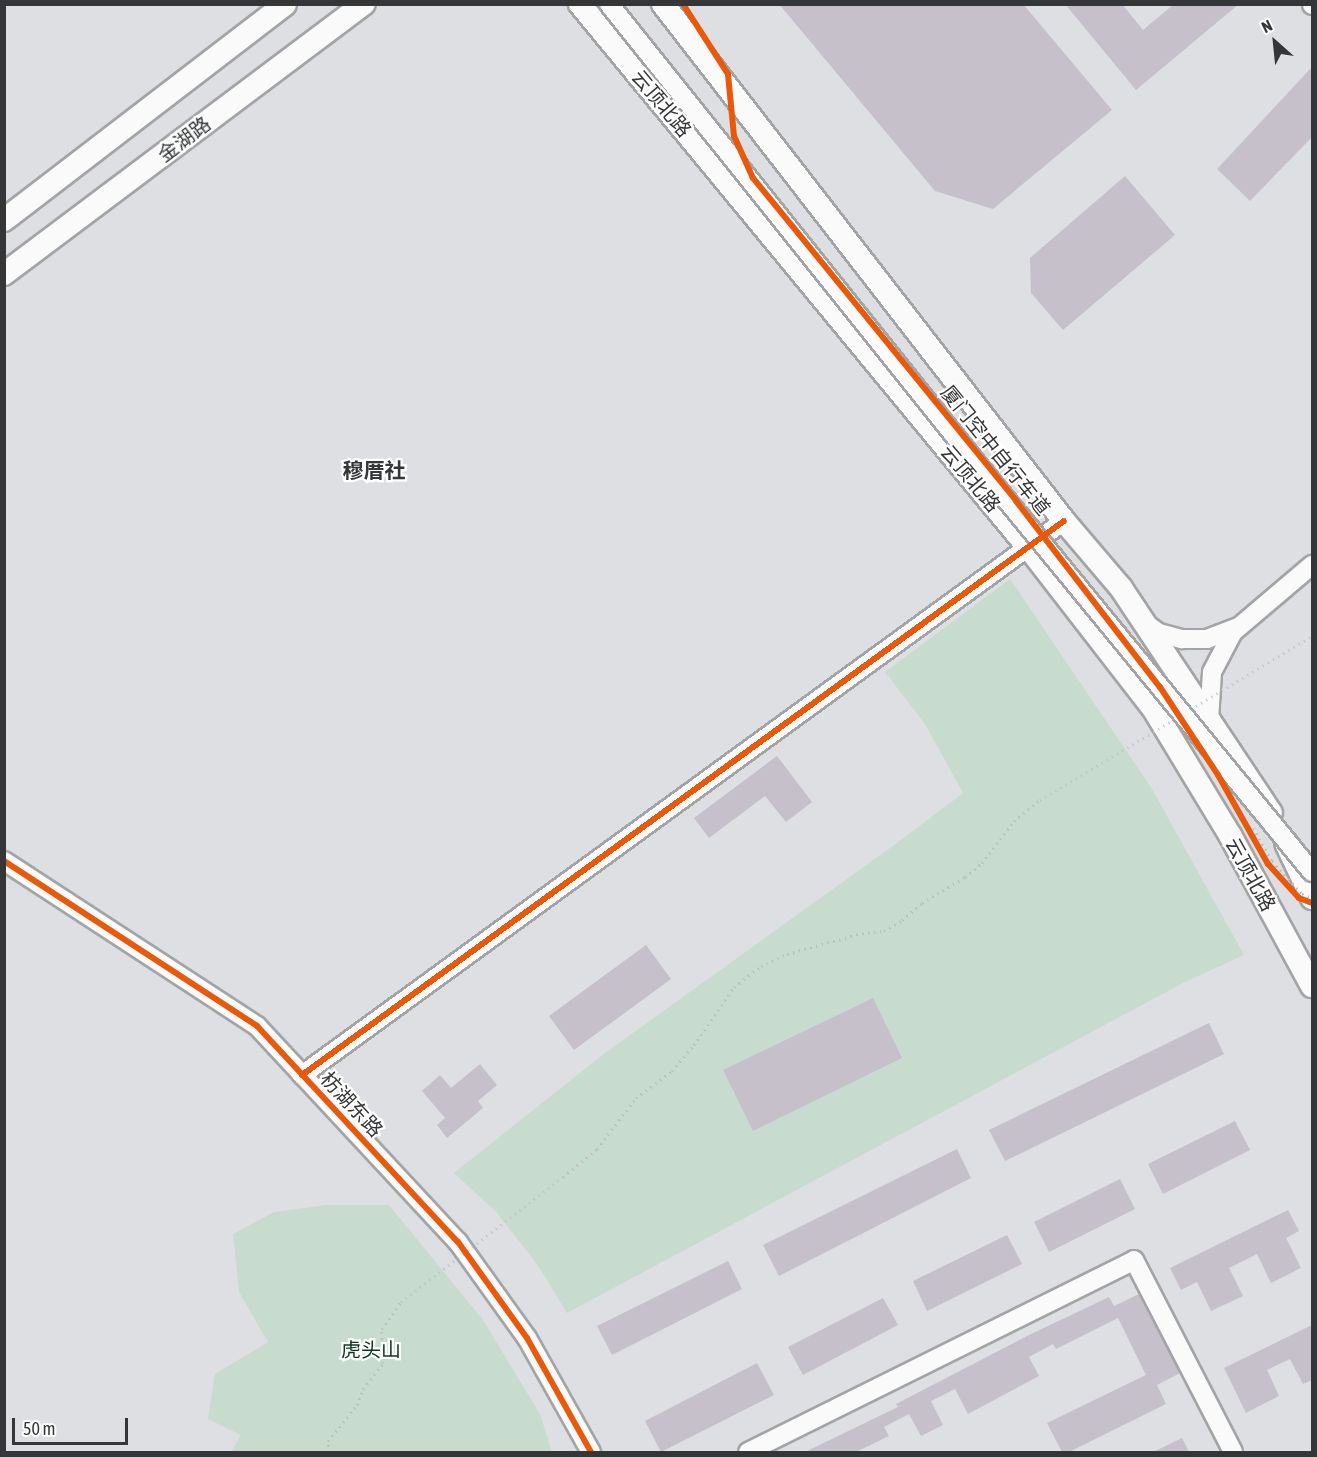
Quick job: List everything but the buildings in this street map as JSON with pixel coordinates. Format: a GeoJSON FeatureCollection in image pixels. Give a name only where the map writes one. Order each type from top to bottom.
{"type":"FeatureCollection","features":[{"type":"Feature","properties":{"kind":"main road"},"geometry":{"type":"LineString","coordinates":[[4,220],[285,4]]}},
{"type":"Feature","properties":{"kind":"main road","name":"金湖路"},"geometry":{"type":"LineString","coordinates":[[4,274],[364,4]]}},
{"type":"Feature","properties":{"kind":"main road","name":"云顶北路"},"geometry":{"type":"LineString","coordinates":[[580,4],[1028,546],[1153,708],[1230,835],[1312,987]]}},
{"type":"Feature","properties":{"kind":"main road"},"geometry":{"type":"LineString","coordinates":[[663,4],[1064,521],[1121,588],[1271,812],[1312,901]]}},
{"type":"Feature","properties":{"kind":"street"},"geometry":{"type":"LineString","coordinates":[[609,4],[982,470],[1312,872]]}},
{"type":"Feature","properties":{"kind":"street"},"geometry":{"type":"LineString","coordinates":[[302,1074],[1064,521]]}},
{"type":"Feature","properties":{"kind":"street"},"geometry":{"type":"LineString","coordinates":[[1209,720],[1212,672],[1233,632],[1312,565]]}},
{"type":"Feature","properties":{"kind":"street"},"geometry":{"type":"LineString","coordinates":[[1145,623],[1159,633],[1182,639],[1207,639],[1238,627]]}},
{"type":"Feature","properties":{"kind":"street","name":"枋湖东路"},"geometry":{"type":"LineString","coordinates":[[4,861],[257,1026],[458,1242],[527,1338],[591,1452]]}},
{"type":"Feature","properties":{"kind":"street"},"geometry":{"type":"LineString","coordinates":[[758,1450],[1134,1260],[1233,1452]]}},
{"type":"Feature","properties":{"kind":"path"},"geometry":{"type":"LineString","coordinates":[[329,1452],[328,1441],[357,1405],[363,1389],[382,1363],[381,1329],[401,1302],[597,1149],[636,1098],[672,1071],[694,1045],[734,987],[761,966],[787,954],[862,933],[884,931],[902,921],[922,903],[965,877],[982,863],[1014,821],[1040,800]]}},
{"type":"Feature","properties":{"kind":"path"},"geometry":{"type":"LineString","coordinates":[[1245,825],[1268,864],[1299,898],[1312,901]]}},
{"type":"Feature","properties":{"kind":"green space"},"geometry":{"type":"Polygon","coordinates":[[[1010,579],[1152,789],[1244,955],[1183,983],[567,1313],[537,1264],[496,1212],[454,1173],[605,1053],[963,793],[925,724],[885,672],[1010,579]]]}},
{"type":"Feature","properties":{"kind":"green space","name":"虎头山"},"geometry":{"type":"Polygon","coordinates":[[[326,1205],[389,1205],[483,1320],[540,1414],[552,1452],[231,1452],[241,1435],[208,1419],[215,1374],[268,1342],[239,1292],[233,1234],[274,1212],[326,1205]]]}},
{"type":"Feature","properties":{"kind":"cycle path","name":"厦门空中自行车道"},"geometry":{"type":"LineString","coordinates":[[683,4],[728,74],[734,136],[753,178],[1016,501],[1160,687],[1218,775],[1268,864],[1299,898],[1312,903]]}},
{"type":"Feature","properties":{"kind":"cycle path"},"geometry":{"type":"LineString","coordinates":[[302,1075],[1064,521]]}},
{"type":"Feature","properties":{"kind":"cycle path"},"geometry":{"type":"LineString","coordinates":[[4,861],[257,1026],[458,1242],[527,1338],[591,1452]]}},
{"type":"Feature","properties":{"kind":"district","name":"穆厝社"},"geometry":{"type":"Point","coordinates":[374,470]}}]}
